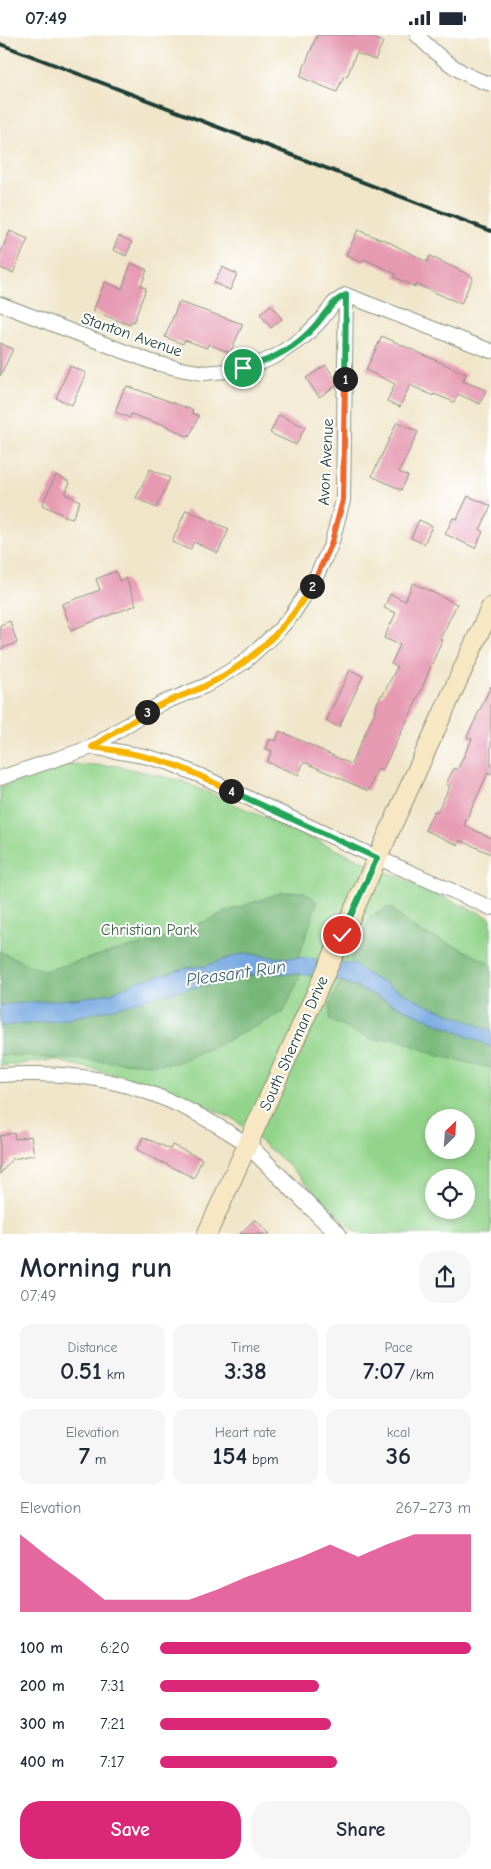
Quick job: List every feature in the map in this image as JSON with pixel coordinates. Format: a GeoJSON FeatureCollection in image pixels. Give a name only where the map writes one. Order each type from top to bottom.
{"type":"FeatureCollection","features":[{"type":"Feature","properties":{"kind":"main road","name":"South Sherman Drive"},"geometry":{"type":"LineString","coordinates":[[207,1234],[491,607]]}},
{"type":"Feature","properties":{"kind":"street"},"geometry":{"type":"LineString","coordinates":[[417,35],[438,55],[461,71],[491,84]]}},
{"type":"Feature","properties":{"kind":"street"},"geometry":{"type":"LineString","coordinates":[[346,295],[491,351]]}},
{"type":"Feature","properties":{"kind":"street","name":"Stanton Avenue"},"geometry":{"type":"LineString","coordinates":[[0,304],[152,362],[193,372],[214,373],[238,370],[258,364],[286,351],[312,330],[334,303],[346,295]]}},
{"type":"Feature","properties":{"kind":"street","name":"Avon Avenue"},"geometry":{"type":"LineString","coordinates":[[92,747],[160,704],[205,686],[243,663],[279,630],[292,615],[313,583],[331,545],[343,500],[346,295]]}},
{"type":"Feature","properties":{"kind":"street"},"geometry":{"type":"LineString","coordinates":[[0,778],[92,747],[144,756],[182,768],[377,858],[491,908]]}},
{"type":"Feature","properties":{"kind":"street"},"geometry":{"type":"LineString","coordinates":[[0,1075],[62,1074],[88,1077],[133,1087],[180,1105],[247,1144],[338,1234]]}},
{"type":"Feature","properties":{"kind":"green space","name":"Christian Park"},"geometry":{"type":"Polygon","coordinates":[[[70,764],[118,766],[182,781],[491,918],[491,1234],[358,1234],[286,1163],[235,1120],[166,1087],[55,1060],[0,1066],[0,787],[70,764]]]}},
{"type":"Feature","properties":{"kind":"green space"},"geometry":{"type":"Polygon","coordinates":[[[282,892],[305,892],[317,902],[299,957],[279,958],[244,953],[205,966],[185,968],[136,982],[111,993],[73,999],[0,1005],[0,952],[44,971],[114,951],[156,942],[229,911],[282,892]]]}},
{"type":"Feature","properties":{"kind":"green space"},"geometry":{"type":"Polygon","coordinates":[[[390,907],[408,924],[422,933],[458,947],[491,964],[491,1031],[424,1003],[367,975],[350,963],[371,916],[390,907]]]}},
{"type":"Feature","properties":{"kind":"green space"},"geometry":{"type":"Polygon","coordinates":[[[262,973],[301,974],[284,1012],[214,1047],[176,1063],[152,1064],[0,1055],[0,1026],[59,1021],[162,994],[262,973]]]}},
{"type":"Feature","properties":{"kind":"green space"},"geometry":{"type":"Polygon","coordinates":[[[341,981],[491,1047],[491,1068],[436,1055],[397,1039],[372,1040],[329,1020],[330,1005],[341,981]]]}},
{"type":"Feature","properties":{"kind":"water","name":"Pleasant Run"},"geometry":{"type":"Polygon","coordinates":[[[244,953],[279,958],[299,957],[353,964],[368,975],[424,1003],[491,1031],[491,1047],[345,982],[300,974],[262,973],[162,994],[59,1021],[0,1026],[0,1005],[73,999],[111,993],[136,982],[185,968],[205,966],[244,953]]]}},
{"type":"Feature","properties":{"kind":"building"},"geometry":{"type":"Polygon","coordinates":[[[317,35],[366,35],[383,42],[375,60],[356,53],[347,77],[344,75],[337,92],[300,77],[317,35]]]}},
{"type":"Feature","properties":{"kind":"building"},"geometry":{"type":"Polygon","coordinates":[[[358,230],[383,239],[427,262],[430,256],[473,277],[461,304],[416,284],[415,287],[394,277],[396,274],[364,259],[362,263],[346,255],[358,230]]]}},
{"type":"Feature","properties":{"kind":"building"},"geometry":{"type":"Polygon","coordinates":[[[10,231],[28,239],[13,273],[0,268],[0,254],[10,231]]]}},
{"type":"Feature","properties":{"kind":"building"},"geometry":{"type":"Polygon","coordinates":[[[119,236],[132,242],[126,256],[113,250],[119,236]]]}},
{"type":"Feature","properties":{"kind":"building"},"geometry":{"type":"Polygon","coordinates":[[[131,263],[147,270],[141,286],[146,288],[134,322],[131,321],[130,325],[93,311],[105,282],[122,289],[131,263]]]}},
{"type":"Feature","properties":{"kind":"building"},"geometry":{"type":"Polygon","coordinates":[[[222,267],[237,274],[230,290],[214,283],[222,267]]]}},
{"type":"Feature","properties":{"kind":"building"},"geometry":{"type":"Polygon","coordinates":[[[179,302],[243,324],[230,353],[208,344],[207,348],[185,340],[183,344],[165,337],[179,302]]]}},
{"type":"Feature","properties":{"kind":"building"},"geometry":{"type":"Polygon","coordinates":[[[271,305],[282,319],[271,328],[260,314],[271,305]]]}},
{"type":"Feature","properties":{"kind":"building"},"geometry":{"type":"Polygon","coordinates":[[[382,336],[466,374],[463,381],[486,390],[480,404],[458,394],[454,402],[434,394],[433,396],[410,385],[400,407],[387,401],[395,384],[366,370],[382,336]]]}},
{"type":"Feature","properties":{"kind":"building"},"geometry":{"type":"Polygon","coordinates":[[[0,343],[13,349],[0,376],[0,343]]]}},
{"type":"Feature","properties":{"kind":"building"},"geometry":{"type":"Polygon","coordinates":[[[326,365],[336,380],[336,386],[319,397],[306,378],[326,365]]]}},
{"type":"Feature","properties":{"kind":"building"},"geometry":{"type":"Polygon","coordinates":[[[70,366],[86,373],[72,405],[56,398],[70,366]]]}},
{"type":"Feature","properties":{"kind":"building"},"geometry":{"type":"Polygon","coordinates":[[[127,386],[193,410],[192,413],[199,416],[189,437],[160,423],[131,414],[130,418],[115,412],[127,386]]]}},
{"type":"Feature","properties":{"kind":"building"},"geometry":{"type":"Polygon","coordinates":[[[279,415],[305,427],[296,445],[270,433],[279,415]]]}},
{"type":"Feature","properties":{"kind":"building"},"geometry":{"type":"Polygon","coordinates":[[[397,422],[418,432],[399,472],[408,476],[401,490],[372,476],[397,422]]]}},
{"type":"Feature","properties":{"kind":"building"},"geometry":{"type":"Polygon","coordinates":[[[150,469],[170,478],[156,508],[136,498],[150,469]]]}},
{"type":"Feature","properties":{"kind":"building"},"geometry":{"type":"Polygon","coordinates":[[[56,475],[70,482],[65,494],[80,501],[72,519],[42,505],[56,475]]]}},
{"type":"Feature","properties":{"kind":"building"},"geometry":{"type":"Polygon","coordinates":[[[468,496],[491,506],[480,530],[483,532],[475,548],[445,534],[453,518],[457,519],[468,496]]]}},
{"type":"Feature","properties":{"kind":"building"},"geometry":{"type":"Polygon","coordinates":[[[186,510],[229,529],[218,553],[194,542],[190,550],[172,542],[186,510]]]}},
{"type":"Feature","properties":{"kind":"building"},"geometry":{"type":"Polygon","coordinates":[[[419,520],[432,526],[424,544],[411,538],[419,520]]]}},
{"type":"Feature","properties":{"kind":"building"},"geometry":{"type":"Polygon","coordinates":[[[116,571],[119,581],[126,578],[136,605],[71,630],[62,604],[100,590],[96,579],[116,571]]]}},
{"type":"Feature","properties":{"kind":"building"},"geometry":{"type":"Polygon","coordinates":[[[413,583],[457,604],[440,639],[442,640],[416,702],[382,771],[378,769],[368,791],[304,762],[298,775],[267,762],[272,751],[266,749],[270,739],[276,741],[280,731],[351,764],[381,695],[383,695],[397,667],[391,664],[400,645],[384,638],[396,613],[384,608],[390,594],[405,601],[413,583]]]}},
{"type":"Feature","properties":{"kind":"building"},"geometry":{"type":"Polygon","coordinates":[[[10,621],[17,643],[0,649],[0,625],[10,621]]]}},
{"type":"Feature","properties":{"kind":"building"},"geometry":{"type":"Polygon","coordinates":[[[350,670],[363,676],[339,727],[326,721],[350,670]]]}},
{"type":"Feature","properties":{"kind":"building"},"geometry":{"type":"Polygon","coordinates":[[[491,686],[491,775],[488,773],[464,825],[491,838],[491,854],[460,840],[458,845],[425,830],[434,811],[437,812],[450,786],[446,784],[454,768],[457,770],[472,739],[467,737],[491,686]]]}},
{"type":"Feature","properties":{"kind":"building"},"geometry":{"type":"Polygon","coordinates":[[[14,1133],[15,1139],[31,1136],[34,1155],[12,1159],[0,1174],[0,1136],[14,1133]]]}},
{"type":"Feature","properties":{"kind":"building"},"geometry":{"type":"Polygon","coordinates":[[[143,1137],[170,1149],[172,1145],[202,1159],[194,1178],[137,1150],[143,1137]]]}},
{"type":"Feature","properties":{"kind":"building"},"geometry":{"type":"Polygon","coordinates":[[[255,1219],[270,1234],[240,1234],[255,1219]]]}},
{"type":"Feature","properties":{"kind":"railway"},"geometry":{"type":"LineString","coordinates":[[0,44],[491,231]]}},
{"type":"Feature","properties":{"kind":"route"},"geometry":{"type":"LineString","coordinates":[[243,368],[258,364],[286,351],[312,330],[334,303],[346,295],[344,489],[336,529],[329,550],[313,583],[292,615],[270,640],[254,654],[224,676],[196,690],[160,704],[92,747],[118,750],[170,763],[377,858],[342,935]]}}]}
